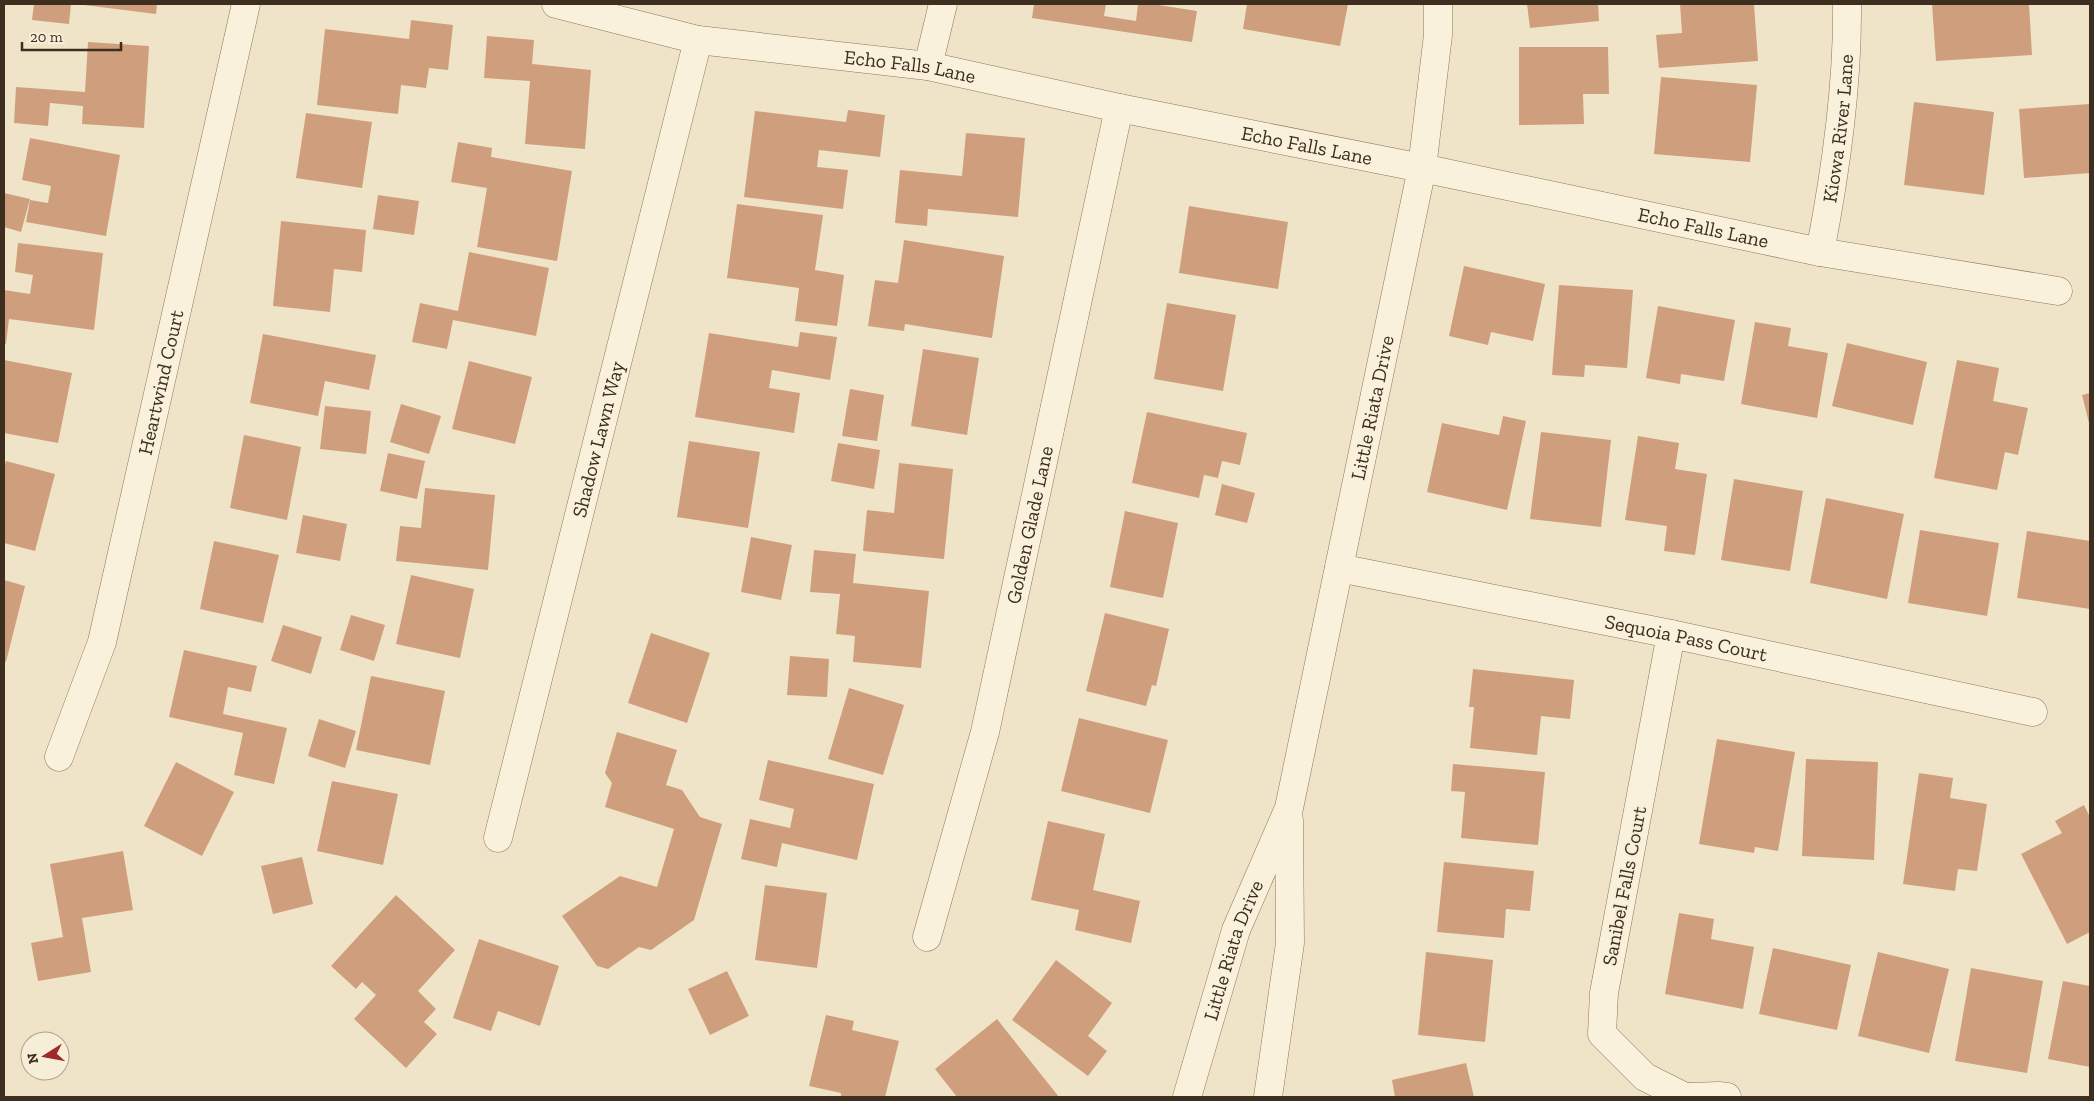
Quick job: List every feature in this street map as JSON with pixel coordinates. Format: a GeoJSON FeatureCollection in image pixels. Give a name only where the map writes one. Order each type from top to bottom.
{"type":"FeatureCollection","features":[{"type":"Feature","properties":{"kind":"street","name":"Heartwind Court"},"geometry":{"type":"LineString","coordinates":[[58,757],[102,642],[246,4]]}},
{"type":"Feature","properties":{"kind":"street","name":"Echo Falls Lane"},"geometry":{"type":"LineString","coordinates":[[556,4],[698,40],[928,66],[1119,108],[1422,168],[1820,252],[2058,291]]}},
{"type":"Feature","properties":{"kind":"street"},"geometry":{"type":"LineString","coordinates":[[928,66],[943,4]]}},
{"type":"Feature","properties":{"kind":"street","name":"Little Riata Drive"},"geometry":{"type":"LineString","coordinates":[[1187,1097],[1236,930],[1289,808],[1422,168],[1438,34],[1438,4]]}},
{"type":"Feature","properties":{"kind":"street","name":"Kiowa River Lane"},"geometry":{"type":"LineString","coordinates":[[1820,252],[1834,178],[1847,48],[1847,4]]}},
{"type":"Feature","properties":{"kind":"street","name":"Shadow Lawn Way"},"geometry":{"type":"LineString","coordinates":[[498,838],[698,40]]}},
{"type":"Feature","properties":{"kind":"street","name":"Golden Glade Lane"},"geometry":{"type":"LineString","coordinates":[[926,937],[985,732],[1119,108]]}},
{"type":"Feature","properties":{"kind":"street","name":"Sequoia Pass Court"},"geometry":{"type":"LineString","coordinates":[[1339,568],[1671,634],[2033,712]]}},
{"type":"Feature","properties":{"kind":"street","name":"Sanibel Falls Court"},"geometry":{"type":"LineString","coordinates":[[1671,634],[1604,993],[1602,1034],[1646,1077],[1687,1097],[1727,1097]]}},
{"type":"Feature","properties":{"kind":"street","name":"Little Riata Drive"},"geometry":{"type":"LineString","coordinates":[[1268,1097],[1290,943],[1289,808]]}},
{"type":"Feature","properties":{"kind":"building"},"geometry":{"type":"Polygon","coordinates":[[[34,4],[71,4],[69,24],[32,20],[34,4]]]}},
{"type":"Feature","properties":{"kind":"building"},"geometry":{"type":"Polygon","coordinates":[[[76,4],[157,4],[156,14],[76,4]]]}},
{"type":"Feature","properties":{"kind":"building"},"geometry":{"type":"Polygon","coordinates":[[[1034,4],[1106,4],[1104,16],[1136,21],[1138,4],[1152,4],[1197,11],[1192,42],[1032,18],[1034,4]]]}},
{"type":"Feature","properties":{"kind":"building"},"geometry":{"type":"Polygon","coordinates":[[[1247,4],[1348,4],[1340,46],[1243,29],[1247,4]]]}},
{"type":"Feature","properties":{"kind":"building"},"geometry":{"type":"Polygon","coordinates":[[[1527,4],[1598,4],[1599,21],[1530,28],[1527,4]]]}},
{"type":"Feature","properties":{"kind":"building"},"geometry":{"type":"Polygon","coordinates":[[[1680,4],[1754,4],[1758,61],[1659,68],[1656,35],[1682,33],[1680,4]]]}},
{"type":"Feature","properties":{"kind":"building"},"geometry":{"type":"Polygon","coordinates":[[[1932,4],[2029,4],[2032,55],[1936,61],[1932,4]]]}},
{"type":"Feature","properties":{"kind":"building"},"geometry":{"type":"Polygon","coordinates":[[[411,20],[453,25],[448,70],[429,68],[426,88],[401,85],[398,114],[317,105],[325,29],[409,39],[411,20]]]}},
{"type":"Feature","properties":{"kind":"building"},"geometry":{"type":"Polygon","coordinates":[[[487,36],[534,40],[532,64],[591,70],[585,149],[525,144],[530,81],[484,78],[487,36]]]}},
{"type":"Feature","properties":{"kind":"building"},"geometry":{"type":"Polygon","coordinates":[[[88,42],[149,46],[144,128],[82,124],[83,106],[50,103],[48,126],[14,123],[16,87],[85,92],[88,42]]]}},
{"type":"Feature","properties":{"kind":"building"},"geometry":{"type":"Polygon","coordinates":[[[1519,47],[1608,47],[1609,94],[1583,94],[1584,124],[1519,125],[1519,47]]]}},
{"type":"Feature","properties":{"kind":"building"},"geometry":{"type":"Polygon","coordinates":[[[1661,77],[1757,85],[1750,162],[1654,154],[1661,77]]]}},
{"type":"Feature","properties":{"kind":"building"},"geometry":{"type":"Polygon","coordinates":[[[1914,102],[1994,112],[1984,195],[1904,185],[1914,102]]]}},
{"type":"Feature","properties":{"kind":"building"},"geometry":{"type":"Polygon","coordinates":[[[2090,104],[2090,173],[2024,178],[2019,109],[2090,104]]]}},
{"type":"Feature","properties":{"kind":"building"},"geometry":{"type":"Polygon","coordinates":[[[848,110],[885,115],[880,157],[819,150],[817,167],[848,170],[843,209],[744,197],[755,111],[846,122],[848,110]]]}},
{"type":"Feature","properties":{"kind":"building"},"geometry":{"type":"Polygon","coordinates":[[[306,113],[372,122],[362,188],[296,178],[306,113]]]}},
{"type":"Feature","properties":{"kind":"building"},"geometry":{"type":"Polygon","coordinates":[[[966,133],[1025,138],[1018,217],[928,209],[927,226],[895,223],[900,170],[962,176],[966,133]]]}},
{"type":"Feature","properties":{"kind":"building"},"geometry":{"type":"Polygon","coordinates":[[[30,138],[120,155],[106,236],[26,222],[30,200],[48,203],[51,186],[22,180],[30,138]]]}},
{"type":"Feature","properties":{"kind":"building"},"geometry":{"type":"Polygon","coordinates":[[[458,142],[492,148],[491,157],[572,171],[557,261],[477,247],[487,188],[451,182],[458,142]]]}},
{"type":"Feature","properties":{"kind":"building"},"geometry":{"type":"Polygon","coordinates":[[[4,193],[30,199],[21,232],[4,227],[4,193]]]}},
{"type":"Feature","properties":{"kind":"building"},"geometry":{"type":"Polygon","coordinates":[[[378,195],[419,201],[414,235],[373,229],[378,195]]]}},
{"type":"Feature","properties":{"kind":"building"},"geometry":{"type":"Polygon","coordinates":[[[737,204],[823,215],[815,270],[844,275],[837,326],[795,321],[799,288],[727,278],[737,204]]]}},
{"type":"Feature","properties":{"kind":"building"},"geometry":{"type":"Polygon","coordinates":[[[1189,206],[1288,222],[1278,289],[1179,273],[1189,206]]]}},
{"type":"Feature","properties":{"kind":"building"},"geometry":{"type":"Polygon","coordinates":[[[281,221],[366,230],[362,272],[334,269],[330,312],[273,306],[281,221]]]}},
{"type":"Feature","properties":{"kind":"building"},"geometry":{"type":"Polygon","coordinates":[[[904,240],[1004,256],[992,338],[905,324],[904,331],[868,326],[875,280],[898,283],[904,240]]]}},
{"type":"Feature","properties":{"kind":"building"},"geometry":{"type":"Polygon","coordinates":[[[18,243],[103,253],[94,330],[9,319],[6,344],[4,343],[4,290],[30,294],[33,275],[15,272],[18,243]]]}},
{"type":"Feature","properties":{"kind":"building"},"geometry":{"type":"Polygon","coordinates":[[[469,252],[549,268],[536,336],[453,320],[447,349],[412,342],[420,303],[458,311],[469,252]]]}},
{"type":"Feature","properties":{"kind":"building"},"geometry":{"type":"Polygon","coordinates":[[[1464,266],[1545,284],[1533,341],[1491,332],[1488,345],[1449,336],[1464,266]]]}},
{"type":"Feature","properties":{"kind":"building"},"geometry":{"type":"Polygon","coordinates":[[[1559,285],[1633,290],[1627,368],[1585,365],[1584,377],[1552,375],[1559,285]]]}},
{"type":"Feature","properties":{"kind":"building"},"geometry":{"type":"Polygon","coordinates":[[[1167,303],[1236,315],[1223,391],[1154,379],[1167,303]]]}},
{"type":"Feature","properties":{"kind":"building"},"geometry":{"type":"Polygon","coordinates":[[[1658,306],[1735,320],[1724,381],[1681,374],[1680,384],[1646,378],[1658,306]]]}},
{"type":"Feature","properties":{"kind":"building"},"geometry":{"type":"Polygon","coordinates":[[[1755,322],[1791,328],[1788,346],[1828,353],[1817,418],[1741,404],[1755,322]]]}},
{"type":"Feature","properties":{"kind":"building"},"geometry":{"type":"Polygon","coordinates":[[[800,332],[837,337],[830,380],[772,370],[769,388],[800,393],[794,433],[695,417],[709,333],[798,347],[800,332]]]}},
{"type":"Feature","properties":{"kind":"building"},"geometry":{"type":"Polygon","coordinates":[[[263,334],[376,355],[369,390],[325,381],[318,416],[250,403],[263,334]]]}},
{"type":"Feature","properties":{"kind":"building"},"geometry":{"type":"Polygon","coordinates":[[[1847,343],[1927,362],[1913,425],[1832,406],[1847,343]]]}},
{"type":"Feature","properties":{"kind":"building"},"geometry":{"type":"Polygon","coordinates":[[[923,349],[979,358],[967,435],[911,426],[923,349]]]}},
{"type":"Feature","properties":{"kind":"building"},"geometry":{"type":"Polygon","coordinates":[[[4,360],[72,373],[58,443],[4,433],[4,360]]]}},
{"type":"Feature","properties":{"kind":"building"},"geometry":{"type":"Polygon","coordinates":[[[1957,360],[1999,368],[1993,401],[2028,408],[2018,455],[2005,452],[1997,490],[1934,478],[1957,360]]]}},
{"type":"Feature","properties":{"kind":"building"},"geometry":{"type":"Polygon","coordinates":[[[469,361],[532,377],[515,444],[452,429],[469,361]]]}},
{"type":"Feature","properties":{"kind":"building"},"geometry":{"type":"Polygon","coordinates":[[[850,389],[884,395],[877,441],[842,436],[850,389]]]}},
{"type":"Feature","properties":{"kind":"building"},"geometry":{"type":"Polygon","coordinates":[[[2090,393],[2090,427],[2082,395],[2090,393]]]}},
{"type":"Feature","properties":{"kind":"building"},"geometry":{"type":"Polygon","coordinates":[[[401,404],[441,416],[429,454],[390,442],[401,404]]]}},
{"type":"Feature","properties":{"kind":"building"},"geometry":{"type":"Polygon","coordinates":[[[325,406],[371,411],[366,454],[320,449],[325,406]]]}},
{"type":"Feature","properties":{"kind":"building"},"geometry":{"type":"Polygon","coordinates":[[[1147,412],[1247,433],[1240,465],[1222,461],[1218,478],[1204,475],[1199,498],[1132,483],[1147,412]]]}},
{"type":"Feature","properties":{"kind":"building"},"geometry":{"type":"Polygon","coordinates":[[[1503,416],[1526,421],[1507,510],[1427,492],[1442,423],[1499,435],[1503,416]]]}},
{"type":"Feature","properties":{"kind":"building"},"geometry":{"type":"Polygon","coordinates":[[[1541,432],[1611,440],[1601,527],[1530,519],[1541,432]]]}},
{"type":"Feature","properties":{"kind":"building"},"geometry":{"type":"Polygon","coordinates":[[[244,435],[301,447],[287,520],[230,508],[244,435]]]}},
{"type":"Feature","properties":{"kind":"building"},"geometry":{"type":"Polygon","coordinates":[[[1638,436],[1679,443],[1675,469],[1707,474],[1695,555],[1664,551],[1667,526],[1625,520],[1638,436]]]}},
{"type":"Feature","properties":{"kind":"building"},"geometry":{"type":"Polygon","coordinates":[[[689,441],[760,452],[748,528],[677,517],[689,441]]]}},
{"type":"Feature","properties":{"kind":"building"},"geometry":{"type":"Polygon","coordinates":[[[838,443],[880,450],[874,489],[831,481],[838,443]]]}},
{"type":"Feature","properties":{"kind":"building"},"geometry":{"type":"Polygon","coordinates":[[[388,453],[425,461],[417,499],[380,491],[388,453]]]}},
{"type":"Feature","properties":{"kind":"building"},"geometry":{"type":"Polygon","coordinates":[[[6,461],[55,474],[35,551],[4,543],[4,468],[6,461]]]}},
{"type":"Feature","properties":{"kind":"building"},"geometry":{"type":"Polygon","coordinates":[[[899,463],[953,469],[944,559],[863,551],[867,510],[894,513],[899,463]]]}},
{"type":"Feature","properties":{"kind":"building"},"geometry":{"type":"Polygon","coordinates":[[[1734,479],[1803,491],[1790,571],[1721,560],[1734,479]]]}},
{"type":"Feature","properties":{"kind":"building"},"geometry":{"type":"Polygon","coordinates":[[[1222,484],[1255,493],[1247,523],[1215,515],[1222,484]]]}},
{"type":"Feature","properties":{"kind":"building"},"geometry":{"type":"Polygon","coordinates":[[[425,488],[495,495],[488,570],[396,561],[400,526],[421,528],[425,488]]]}},
{"type":"Feature","properties":{"kind":"building"},"geometry":{"type":"Polygon","coordinates":[[[1826,498],[1904,514],[1887,599],[1810,583],[1826,498]]]}},
{"type":"Feature","properties":{"kind":"building"},"geometry":{"type":"Polygon","coordinates":[[[1125,511],[1178,523],[1163,598],[1110,587],[1125,511]]]}},
{"type":"Feature","properties":{"kind":"building"},"geometry":{"type":"Polygon","coordinates":[[[303,515],[347,524],[340,561],[296,553],[303,515]]]}},
{"type":"Feature","properties":{"kind":"building"},"geometry":{"type":"Polygon","coordinates":[[[1920,530],[1999,543],[1987,616],[1908,603],[1920,530]]]}},
{"type":"Feature","properties":{"kind":"building"},"geometry":{"type":"Polygon","coordinates":[[[2027,531],[2090,541],[2090,609],[2017,598],[2027,531]]]}},
{"type":"Feature","properties":{"kind":"building"},"geometry":{"type":"Polygon","coordinates":[[[751,537],[792,545],[781,600],[741,592],[751,537]]]}},
{"type":"Feature","properties":{"kind":"building"},"geometry":{"type":"Polygon","coordinates":[[[214,541],[279,555],[263,623],[200,609],[214,541]]]}},
{"type":"Feature","properties":{"kind":"building"},"geometry":{"type":"Polygon","coordinates":[[[814,550],[856,554],[853,583],[929,591],[921,668],[853,662],[855,636],[836,634],[840,594],[810,592],[814,550]]]}},
{"type":"Feature","properties":{"kind":"building"},"geometry":{"type":"Polygon","coordinates":[[[411,575],[474,589],[460,658],[396,644],[411,575]]]}},
{"type":"Feature","properties":{"kind":"building"},"geometry":{"type":"Polygon","coordinates":[[[4,580],[25,586],[6,662],[4,661],[4,580]]]}},
{"type":"Feature","properties":{"kind":"building"},"geometry":{"type":"Polygon","coordinates":[[[1105,613],[1169,629],[1156,686],[1152,685],[1146,706],[1086,691],[1105,613]]]}},
{"type":"Feature","properties":{"kind":"building"},"geometry":{"type":"Polygon","coordinates":[[[351,615],[385,625],[374,661],[340,650],[351,615]]]}},
{"type":"Feature","properties":{"kind":"building"},"geometry":{"type":"Polygon","coordinates":[[[283,625],[322,637],[311,674],[271,661],[283,625]]]}},
{"type":"Feature","properties":{"kind":"building"},"geometry":{"type":"Polygon","coordinates":[[[651,633],[710,653],[687,723],[628,703],[651,633]]]}},
{"type":"Feature","properties":{"kind":"building"},"geometry":{"type":"Polygon","coordinates":[[[184,650],[257,666],[251,692],[228,687],[223,714],[287,728],[274,784],[234,775],[243,733],[169,717],[184,650]]]}},
{"type":"Feature","properties":{"kind":"building"},"geometry":{"type":"Polygon","coordinates":[[[790,656],[829,659],[827,697],[787,695],[790,656]]]}},
{"type":"Feature","properties":{"kind":"building"},"geometry":{"type":"Polygon","coordinates":[[[1473,669],[1574,680],[1570,719],[1541,716],[1537,755],[1470,748],[1474,707],[1469,707],[1473,669]]]}},
{"type":"Feature","properties":{"kind":"building"},"geometry":{"type":"Polygon","coordinates":[[[371,676],[445,691],[430,765],[356,750],[371,676]]]}},
{"type":"Feature","properties":{"kind":"building"},"geometry":{"type":"Polygon","coordinates":[[[849,688],[904,705],[883,775],[828,759],[849,688]]]}},
{"type":"Feature","properties":{"kind":"building"},"geometry":{"type":"Polygon","coordinates":[[[1079,718],[1168,740],[1150,813],[1061,791],[1079,718]]]}},
{"type":"Feature","properties":{"kind":"building"},"geometry":{"type":"Polygon","coordinates":[[[319,719],[356,731],[345,768],[308,756],[319,719]]]}},
{"type":"Feature","properties":{"kind":"building"},"geometry":{"type":"Polygon","coordinates":[[[617,732],[677,750],[666,785],[682,790],[700,817],[722,824],[694,920],[651,950],[639,947],[608,969],[597,966],[562,916],[620,876],[657,887],[674,829],[605,807],[612,783],[605,773],[617,732]]]}},
{"type":"Feature","properties":{"kind":"building"},"geometry":{"type":"Polygon","coordinates":[[[1717,739],[1795,752],[1778,851],[1755,847],[1754,853],[1699,844],[1717,739]]]}},
{"type":"Feature","properties":{"kind":"building"},"geometry":{"type":"Polygon","coordinates":[[[1806,759],[1878,762],[1874,860],[1802,856],[1806,759]]]}},
{"type":"Feature","properties":{"kind":"building"},"geometry":{"type":"Polygon","coordinates":[[[768,760],[874,784],[857,860],[782,843],[777,867],[741,859],[750,819],[790,828],[794,809],[759,800],[768,760]]]}},
{"type":"Feature","properties":{"kind":"building"},"geometry":{"type":"Polygon","coordinates":[[[176,762],[234,792],[202,856],[144,826],[176,762]]]}},
{"type":"Feature","properties":{"kind":"building"},"geometry":{"type":"Polygon","coordinates":[[[1453,764],[1545,772],[1538,845],[1461,838],[1465,792],[1451,791],[1453,764]]]}},
{"type":"Feature","properties":{"kind":"building"},"geometry":{"type":"Polygon","coordinates":[[[1919,773],[1953,778],[1950,798],[1987,804],[1977,871],[1958,869],[1955,891],[1903,884],[1919,773]]]}},
{"type":"Feature","properties":{"kind":"building"},"geometry":{"type":"Polygon","coordinates":[[[332,781],[398,794],[383,865],[317,851],[332,781]]]}},
{"type":"Feature","properties":{"kind":"building"},"geometry":{"type":"Polygon","coordinates":[[[2084,805],[2090,817],[2090,932],[2067,944],[2021,854],[2062,833],[2055,821],[2084,805]]]}},
{"type":"Feature","properties":{"kind":"building"},"geometry":{"type":"Polygon","coordinates":[[[1048,821],[1105,834],[1093,890],[1140,901],[1131,943],[1075,930],[1079,910],[1031,900],[1048,821]]]}},
{"type":"Feature","properties":{"kind":"building"},"geometry":{"type":"Polygon","coordinates":[[[123,851],[133,910],[82,918],[91,972],[38,981],[31,943],[63,937],[50,864],[123,851]]]}},
{"type":"Feature","properties":{"kind":"building"},"geometry":{"type":"Polygon","coordinates":[[[302,857],[313,904],[273,914],[261,866],[302,857]]]}},
{"type":"Feature","properties":{"kind":"building"},"geometry":{"type":"Polygon","coordinates":[[[1444,862],[1534,871],[1530,911],[1506,909],[1504,938],[1437,932],[1444,862]]]}},
{"type":"Feature","properties":{"kind":"building"},"geometry":{"type":"Polygon","coordinates":[[[765,885],[827,893],[817,968],[755,960],[765,885]]]}},
{"type":"Feature","properties":{"kind":"building"},"geometry":{"type":"Polygon","coordinates":[[[396,895],[455,950],[418,991],[436,1009],[424,1022],[437,1034],[406,1068],[354,1019],[376,995],[362,982],[356,989],[331,966],[396,895]]]}},
{"type":"Feature","properties":{"kind":"building"},"geometry":{"type":"Polygon","coordinates":[[[1679,913],[1714,919],[1711,939],[1754,947],[1743,1009],[1665,994],[1679,913]]]}},
{"type":"Feature","properties":{"kind":"building"},"geometry":{"type":"Polygon","coordinates":[[[479,939],[559,966],[540,1026],[498,1011],[491,1031],[453,1018],[479,939]]]}},
{"type":"Feature","properties":{"kind":"building"},"geometry":{"type":"Polygon","coordinates":[[[1773,948],[1851,965],[1837,1030],[1759,1014],[1773,948]]]}},
{"type":"Feature","properties":{"kind":"building"},"geometry":{"type":"Polygon","coordinates":[[[1426,952],[1493,960],[1485,1042],[1418,1035],[1426,952]]]}},
{"type":"Feature","properties":{"kind":"building"},"geometry":{"type":"Polygon","coordinates":[[[1878,952],[1949,969],[1929,1053],[1858,1036],[1878,952]]]}},
{"type":"Feature","properties":{"kind":"building"},"geometry":{"type":"Polygon","coordinates":[[[1056,960],[1112,1003],[1088,1036],[1107,1051],[1088,1076],[1012,1020],[1056,960]]]}},
{"type":"Feature","properties":{"kind":"building"},"geometry":{"type":"Polygon","coordinates":[[[1971,968],[2043,981],[2027,1073],[1955,1061],[1971,968]]]}},
{"type":"Feature","properties":{"kind":"building"},"geometry":{"type":"Polygon","coordinates":[[[727,971],[749,1016],[710,1035],[688,989],[727,971]]]}},
{"type":"Feature","properties":{"kind":"building"},"geometry":{"type":"Polygon","coordinates":[[[2063,981],[2090,986],[2090,1067],[2048,1059],[2063,981]]]}},
{"type":"Feature","properties":{"kind":"building"},"geometry":{"type":"Polygon","coordinates":[[[826,1015],[854,1021],[852,1030],[899,1041],[885,1097],[841,1097],[841,1093],[809,1086],[826,1015]]]}},
{"type":"Feature","properties":{"kind":"building"},"geometry":{"type":"Polygon","coordinates":[[[997,1019],[1059,1097],[957,1097],[935,1069],[997,1019]]]}},
{"type":"Feature","properties":{"kind":"building"},"geometry":{"type":"Polygon","coordinates":[[[1466,1063],[1474,1097],[1395,1097],[1392,1080],[1466,1063]]]}}]}
